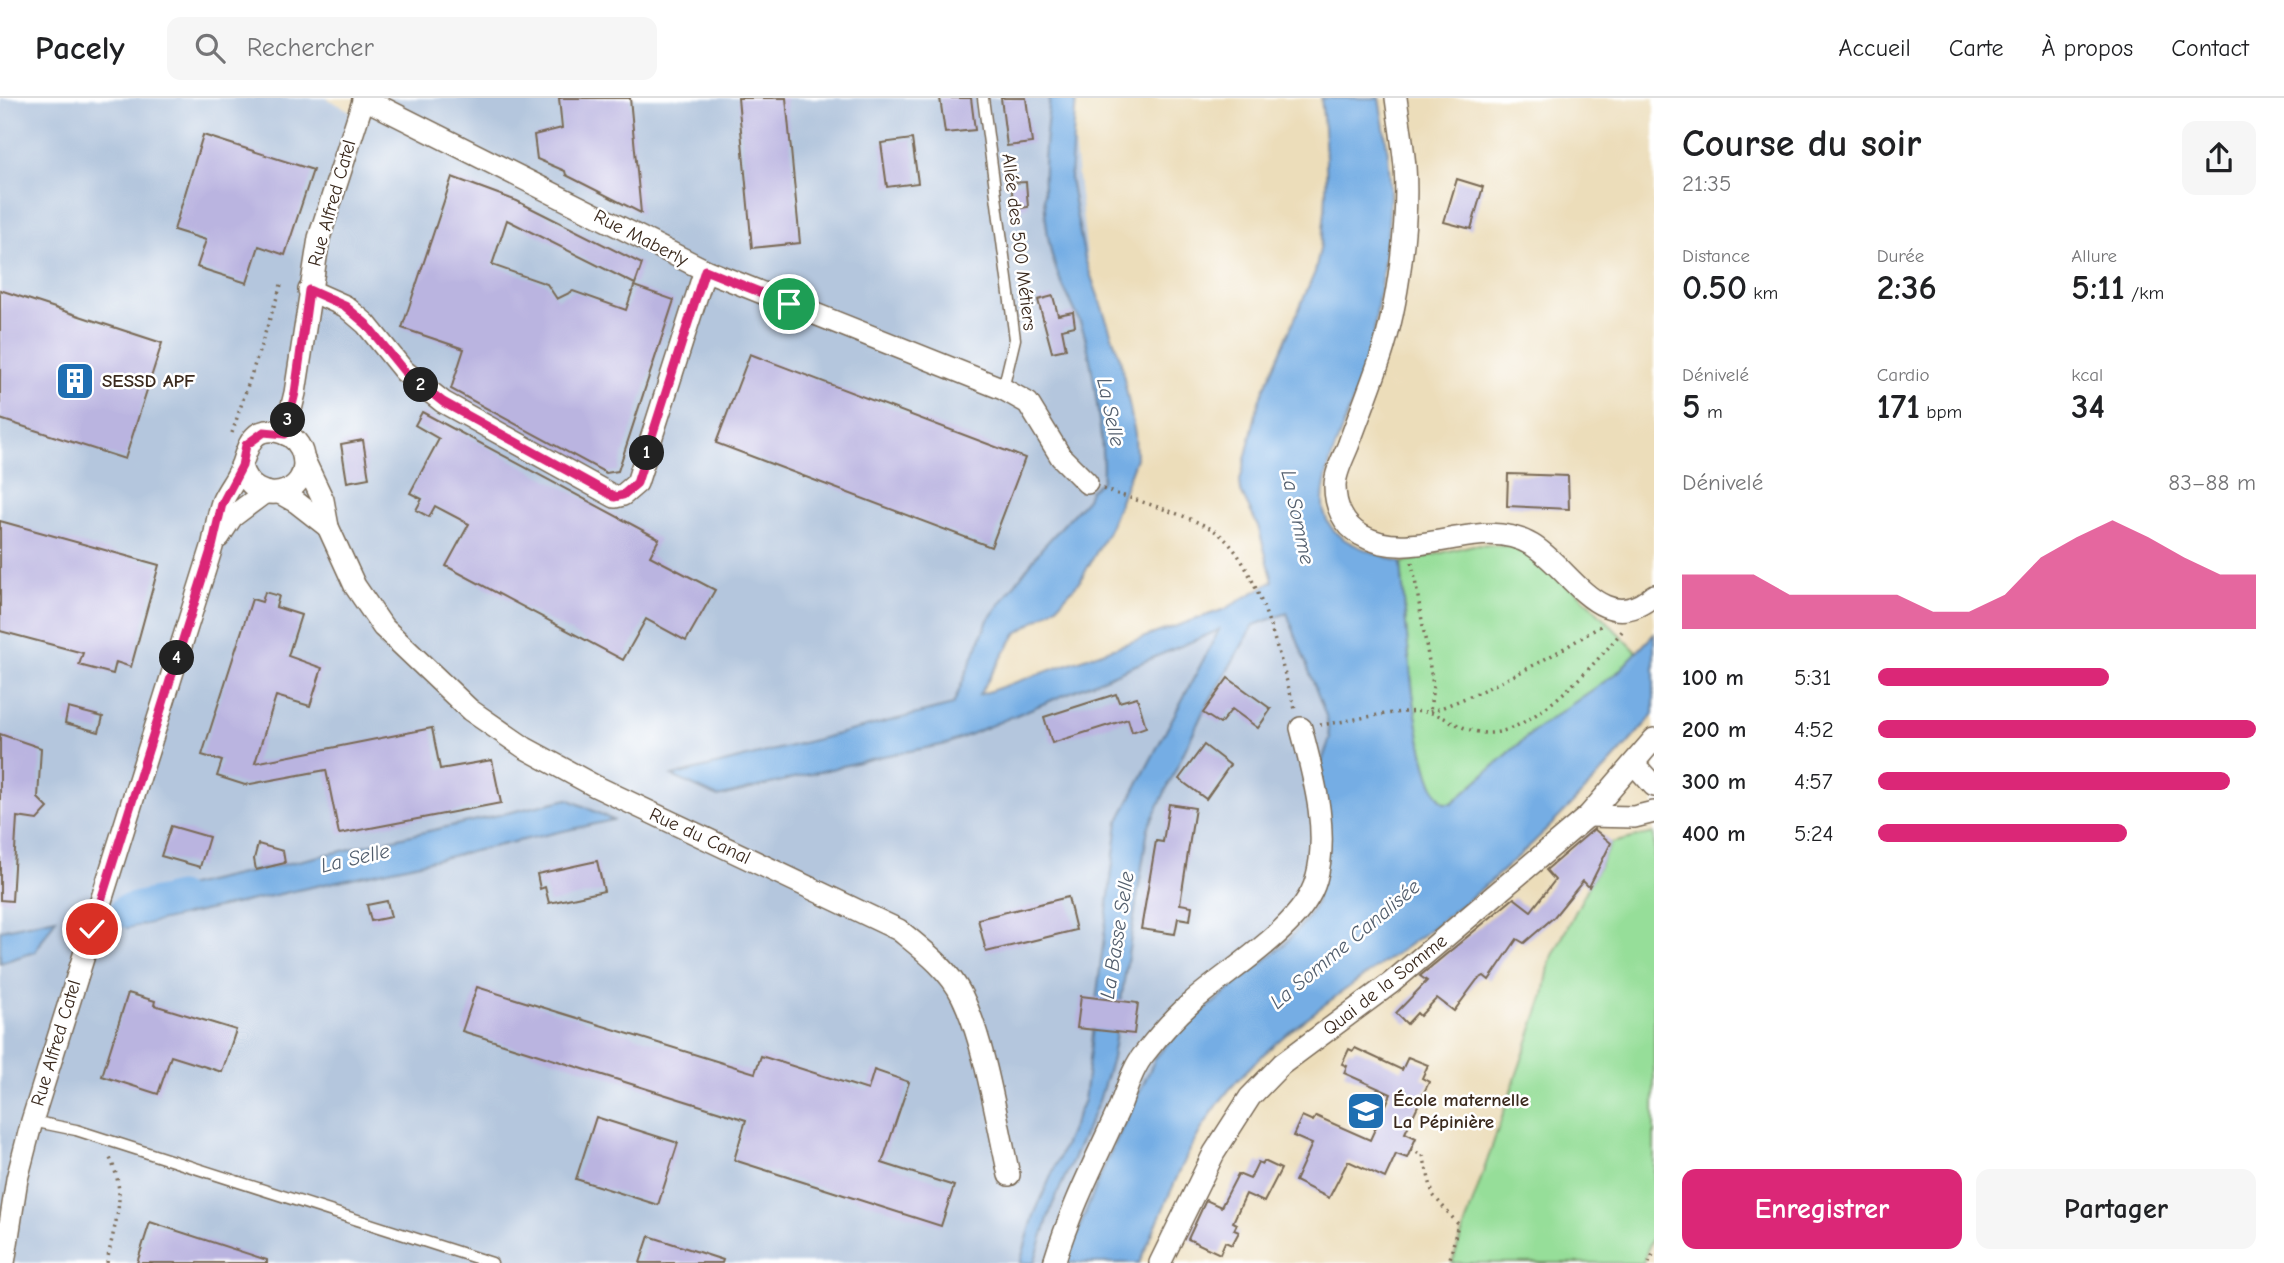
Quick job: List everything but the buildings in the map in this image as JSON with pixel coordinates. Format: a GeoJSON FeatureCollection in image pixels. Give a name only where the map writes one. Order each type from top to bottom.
{"type":"FeatureCollection","features":[{"type":"Feature","properties":{"kind":"street","name":"Rue Maberly"},"geometry":{"type":"LineString","coordinates":[[363,98],[705,270],[1003,389],[1028,403],[1061,457],[1087,483]]}},
{"type":"Feature","properties":{"kind":"street","name":"Rue Alfred Catel"},"geometry":{"type":"LineString","coordinates":[[285,434],[295,393],[319,238],[363,98]]}},
{"type":"Feature","properties":{"kind":"street"},"geometry":{"type":"LineString","coordinates":[[1396,98],[1406,202],[1397,280],[1382,354],[1335,483],[1336,507],[1361,536],[1406,545],[1483,534],[1530,544],[1594,602],[1609,608],[1642,602]]}},
{"type":"Feature","properties":{"kind":"street"},"geometry":{"type":"LineString","coordinates":[[309,290],[345,306],[366,324],[404,371],[443,402],[615,497],[623,495],[637,483],[705,270]]}},
{"type":"Feature","properties":{"kind":"street"},"geometry":{"type":"LineString","coordinates":[[264,432],[285,434],[298,444],[304,460],[301,477],[295,485],[272,493],[249,483],[242,466],[246,445],[264,432]]}},
{"type":"Feature","properties":{"kind":"street","name":"Rue du Canal"},"geometry":{"type":"LineString","coordinates":[[304,460],[323,500],[328,527],[355,586],[383,627],[470,710],[525,748],[595,786],[899,930],[925,951],[962,995],[974,1027],[1009,1175]]}},
{"type":"Feature","properties":{"kind":"street","name":"Rue Alfred Catel"},"geometry":{"type":"LineString","coordinates":[[4,1262],[18,1179],[32,1121],[212,547],[222,504],[242,466]]}},
{"type":"Feature","properties":{"kind":"street","name":"Rue Alfred Catel"},"geometry":{"type":"LineString","coordinates":[[212,547],[232,517],[272,493]]}},
{"type":"Feature","properties":{"kind":"street","name":"Rue du Canal"},"geometry":{"type":"LineString","coordinates":[[272,493],[296,502],[328,527]]}},
{"type":"Feature","properties":{"kind":"street"},"geometry":{"type":"LineString","coordinates":[[1054,1263],[1065,1228],[1142,1055],[1190,1003],[1287,923],[1304,905],[1316,882],[1320,833],[1314,781],[1301,728]]}},
{"type":"Feature","properties":{"kind":"street","name":"Quai de la Somme"},"geometry":{"type":"LineString","coordinates":[[1160,1263],[1214,1153],[1250,1097],[1282,1064],[1391,982],[1588,816],[1654,740]]}},
{"type":"Feature","properties":{"kind":"street"},"geometry":{"type":"LineString","coordinates":[[1634,764],[1654,786]]}},
{"type":"Feature","properties":{"kind":"street"},"geometry":{"type":"LineString","coordinates":[[1588,816],[1634,817],[1650,816],[1654,812]]}},
{"type":"Feature","properties":{"kind":"lane","name":"Allée des 500 Métiers"},"geometry":{"type":"LineString","coordinates":[[983,98],[1015,339],[1003,389]]}},
{"type":"Feature","properties":{"kind":"lane"},"geometry":{"type":"LineString","coordinates":[[32,1121],[100,1138],[492,1263]]}},
{"type":"Feature","properties":{"kind":"path"},"geometry":{"type":"LineString","coordinates":[[231,436],[282,282]]}},
{"type":"Feature","properties":{"kind":"path"},"geometry":{"type":"LineString","coordinates":[[1126,497],[1213,530],[1237,550],[1254,584],[1301,728]]}},
{"type":"Feature","properties":{"kind":"path"},"geometry":{"type":"LineString","coordinates":[[1406,545],[1415,572],[1433,685],[1430,712]]}},
{"type":"Feature","properties":{"kind":"path"},"geometry":{"type":"LineString","coordinates":[[1430,712],[1465,731],[1490,733],[1516,724],[1551,703],[1586,673],[1642,602]]}},
{"type":"Feature","properties":{"kind":"path"},"geometry":{"type":"LineString","coordinates":[[1324,725],[1430,712],[1462,700],[1519,672],[1642,602]]}},
{"type":"Feature","properties":{"kind":"path"},"geometry":{"type":"LineString","coordinates":[[100,1138],[118,1174],[120,1193],[120,1212],[107,1263]]}},
{"type":"Feature","properties":{"kind":"path"},"geometry":{"type":"LineString","coordinates":[[1410,1150],[1423,1155],[1433,1195],[1458,1224],[1449,1263]]}},
{"type":"Feature","properties":{"kind":"path"},"geometry":{"type":"LineString","coordinates":[[1649,1263],[1654,1252]]}},
{"type":"Feature","properties":{"kind":"shaded area"},"geometry":{"type":"Polygon","coordinates":[[[0,98],[326,98],[352,112],[357,98],[1069,98],[1114,493],[955,713],[1290,593],[1403,920],[1163,1083],[1091,1263],[0,1263],[0,98]]]}},
{"type":"Feature","properties":{"kind":"green space"},"geometry":{"type":"Polygon","coordinates":[[[1473,545],[1510,546],[1547,561],[1637,652],[1617,673],[1536,729],[1452,803],[1445,803],[1434,789],[1419,730],[1401,563],[1473,545]]]}},
{"type":"Feature","properties":{"kind":"green space"},"geometry":{"type":"Polygon","coordinates":[[[1654,833],[1654,1232],[1643,1263],[1452,1263],[1544,995],[1550,961],[1611,843],[1654,833]]]}},
{"type":"Feature","properties":{"kind":"water"},"geometry":{"type":"Polygon","coordinates":[[[1050,98],[1076,98],[1070,178],[1085,259],[1120,358],[1135,434],[1136,458],[1109,530],[1080,581],[1056,607],[1016,634],[979,695],[1225,609],[1273,581],[1258,526],[1241,492],[1240,481],[1259,401],[1315,272],[1320,250],[1326,186],[1321,98],[1379,98],[1390,187],[1386,245],[1371,354],[1326,478],[1324,512],[1329,524],[1345,540],[1401,563],[1413,692],[1426,763],[1434,789],[1445,803],[1452,803],[1536,729],[1617,673],[1654,634],[1654,714],[1580,796],[1502,872],[1445,918],[1304,1020],[1277,1042],[1229,1090],[1189,1152],[1139,1263],[1065,1263],[1106,1162],[1156,1057],[1177,1033],[1285,944],[1307,919],[1316,903],[1320,767],[1330,738],[1326,716],[1287,613],[1254,625],[1203,712],[1148,828],[1112,1058],[1099,1101],[1052,1206],[1034,1263],[1020,1263],[1034,1215],[1084,1100],[1118,822],[1219,630],[947,744],[883,756],[718,797],[672,776],[953,705],[988,620],[1042,548],[1087,499],[1090,490],[1102,481],[1100,428],[1086,339],[1057,272],[1045,214],[1044,176],[1050,98]]]}},
{"type":"Feature","properties":{"kind":"water"},"geometry":{"type":"Polygon","coordinates":[[[568,799],[613,820],[127,928],[137,898],[568,799]]]}},
{"type":"Feature","properties":{"kind":"water"},"geometry":{"type":"Polygon","coordinates":[[[56,918],[35,952],[0,963],[0,930],[56,918]]]}},
{"type":"Feature","properties":{"kind":"waterway","name":"La Selle"},"geometry":{"type":"LineString","coordinates":[[126,911],[178,899]]}},
{"type":"Feature","properties":{"kind":"place","name":"SESSD APF"},"geometry":{"type":"Point","coordinates":[75,381]}},
{"type":"Feature","properties":{"kind":"place","name":"École maternelle La Pépinière"},"geometry":{"type":"Point","coordinates":[1366,1111]}},
{"type":"Feature","properties":{"kind":"route"},"geometry":{"type":"LineString","coordinates":[[92,929],[212,547],[222,504],[242,466],[246,445],[264,432],[285,434],[295,393],[309,290],[345,306],[366,324],[404,371],[443,402],[615,497],[623,495],[637,483],[705,270],[789,304]]}},
{"type":"Feature","properties":{"kind":"water label","name":"La Somme"},"geometry":{"type":"Point","coordinates":[1298,517]}},
{"type":"Feature","properties":{"kind":"water label","name":"La Basse Selle"},"geometry":{"type":"Point","coordinates":[1117,935]}},
{"type":"Feature","properties":{"kind":"water label","name":"La Somme Canalisée"},"geometry":{"type":"Point","coordinates":[1345,944]}}]}
